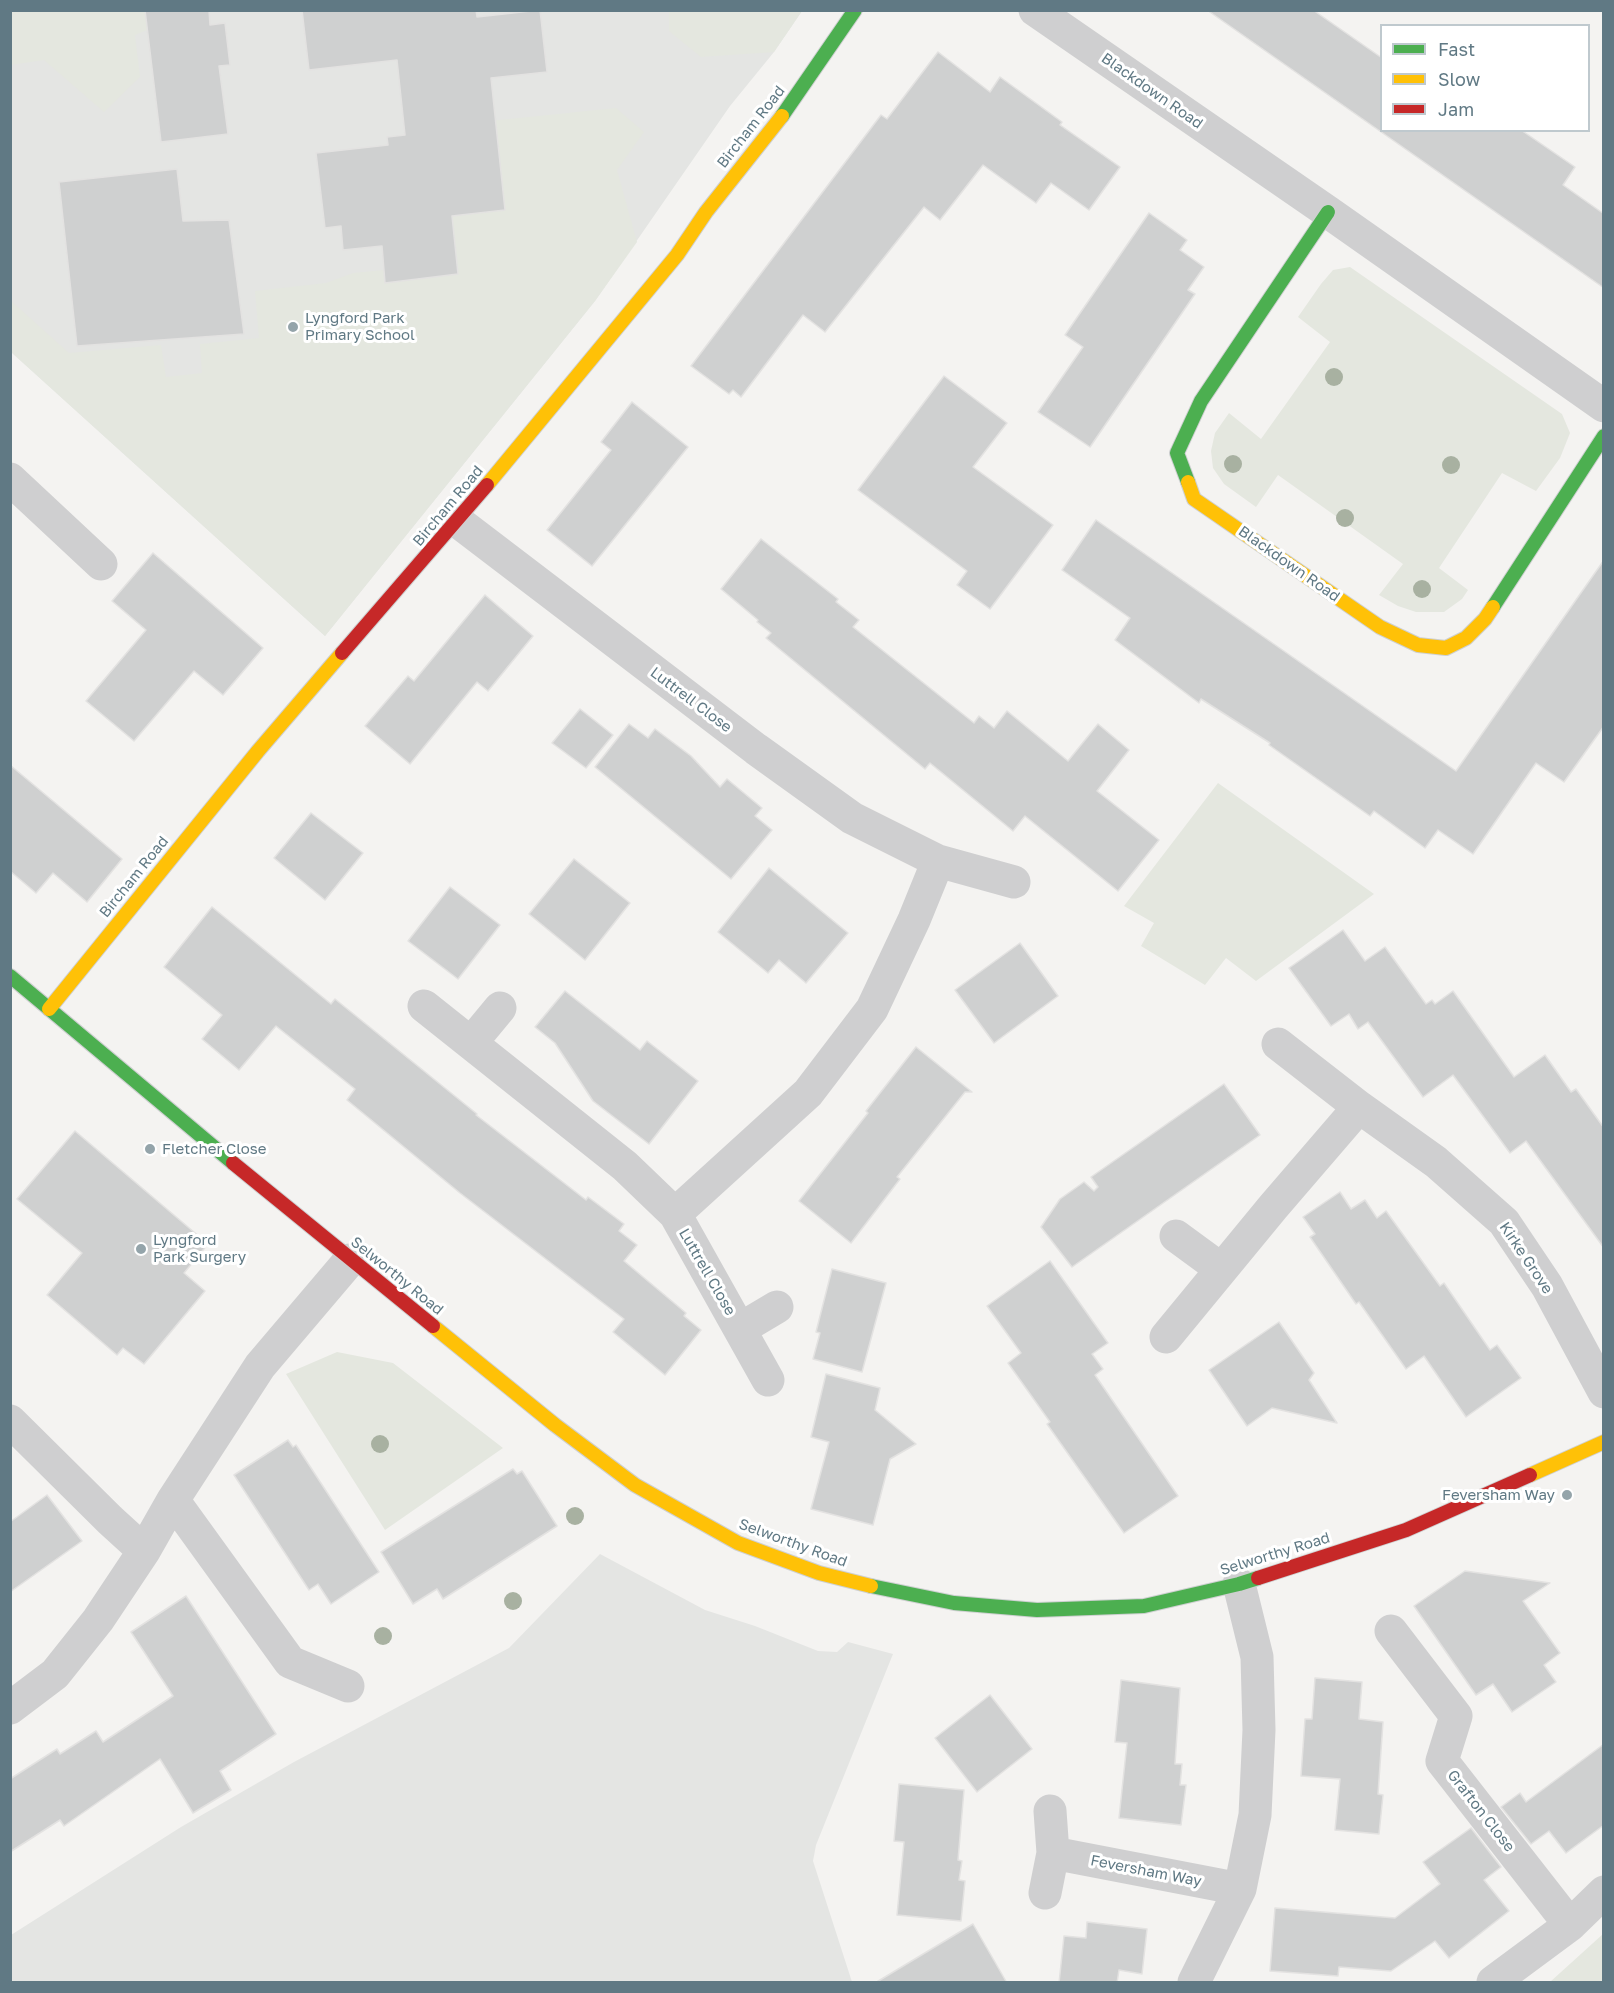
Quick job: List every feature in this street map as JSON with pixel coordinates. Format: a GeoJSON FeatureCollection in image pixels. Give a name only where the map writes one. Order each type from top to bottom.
{"type":"FeatureCollection","features":[{"type":"Feature","properties":{"kind":"street","name":"Bircham Road"},"geometry":{"type":"LineString","coordinates":[[49,1010],[258,751],[457,521],[677,255],[706,212],[786,111],[855,10]]}},
{"type":"Feature","properties":{"kind":"street","name":"Blackdown Road"},"geometry":{"type":"LineString","coordinates":[[1035,10],[1604,406]]}},
{"type":"Feature","properties":{"kind":"street","name":"Blackdown Road"},"geometry":{"type":"LineString","coordinates":[[1328,212],[1201,401],[1177,453],[1194,499],[1380,627],[1418,645],[1446,648],[1467,638],[1485,619],[1604,436]]}},
{"type":"Feature","properties":{"kind":"street"},"geometry":{"type":"LineString","coordinates":[[10,479],[101,564]]}},
{"type":"Feature","properties":{"kind":"street","name":"Luttrell Close"},"geometry":{"type":"LineString","coordinates":[[457,521],[746,742],[852,818],[938,861],[1014,882]]}},
{"type":"Feature","properties":{"kind":"street","name":"Luttrell Close"},"geometry":{"type":"LineString","coordinates":[[675,1214],[808,1092],[872,1008],[914,920],[938,861]]}},
{"type":"Feature","properties":{"kind":"street","name":"Selworthy Road"},"geometry":{"type":"LineString","coordinates":[[10,976],[350,1260],[555,1425],[635,1485],[738,1543],[819,1573],[954,1603],[1036,1610],[1144,1606],[1239,1584],[1406,1530],[1604,1442]]}},
{"type":"Feature","properties":{"kind":"street","name":"Luttrell Close"},"geometry":{"type":"LineString","coordinates":[[424,1006],[625,1166],[675,1214],[768,1380]]}},
{"type":"Feature","properties":{"kind":"street"},"geometry":{"type":"LineString","coordinates":[[471,1043],[500,1008]]}},
{"type":"Feature","properties":{"kind":"street","name":"Kirke Grove"},"geometry":{"type":"LineString","coordinates":[[1278,1044],[1359,1107],[1436,1161],[1504,1222],[1547,1286],[1604,1392]]}},
{"type":"Feature","properties":{"kind":"street"},"geometry":{"type":"LineString","coordinates":[[1166,1337],[1359,1107]]}},
{"type":"Feature","properties":{"kind":"street"},"geometry":{"type":"LineString","coordinates":[[1176,1236],[1221,1269]]}},
{"type":"Feature","properties":{"kind":"street"},"geometry":{"type":"LineString","coordinates":[[10,1708],[55,1674],[98,1620],[260,1366],[350,1260]]}},
{"type":"Feature","properties":{"kind":"street","name":"Luttrell Close"},"geometry":{"type":"LineString","coordinates":[[740,1329],[777,1307]]}},
{"type":"Feature","properties":{"kind":"street"},"geometry":{"type":"LineString","coordinates":[[10,1421],[144,1551]]}},
{"type":"Feature","properties":{"kind":"street"},"geometry":{"type":"LineString","coordinates":[[173,1500],[290,1662],[348,1686]]}},
{"type":"Feature","properties":{"kind":"street"},"geometry":{"type":"LineString","coordinates":[[1194,1983],[1240,1889],[1255,1815],[1259,1730],[1257,1657],[1239,1584]]}},
{"type":"Feature","properties":{"kind":"street","name":"Grafton Close"},"geometry":{"type":"LineString","coordinates":[[1391,1632],[1456,1716],[1442,1761],[1570,1925]]}},
{"type":"Feature","properties":{"kind":"street"},"geometry":{"type":"LineString","coordinates":[[1045,1893],[1053,1853],[1050,1811]]}},
{"type":"Feature","properties":{"kind":"street","name":"Feversham Way"},"geometry":{"type":"LineString","coordinates":[[1053,1853],[1240,1889]]}},
{"type":"Feature","properties":{"kind":"street"},"geometry":{"type":"LineString","coordinates":[[1493,1983],[1570,1925],[1604,1892]]}},
{"type":"Feature","properties":{"kind":"shaded area"},"geometry":{"type":"Polygon","coordinates":[[[669,10],[802,11],[774,52],[701,57],[669,31],[669,10]]]}},
{"type":"Feature","properties":{"kind":"shaded area"},"geometry":{"type":"Polygon","coordinates":[[[10,11],[145,11],[147,30],[135,35],[140,77],[104,112],[44,60],[11,65],[10,11]]]}},
{"type":"Feature","properties":{"kind":"shaded area","name":"Lyngford Park Primary School"},"geometry":{"type":"Polygon","coordinates":[[[11,11],[802,11],[774,52],[730,106],[595,301],[325,636],[11,352],[11,11]]]}},
{"type":"Feature","properties":{"kind":"shaded area"},"geometry":{"type":"Polygon","coordinates":[[[616,108],[644,132],[617,170],[637,242],[595,301],[325,636],[11,352],[10,300],[69,353],[161,345],[166,377],[202,373],[200,344],[259,338],[255,291],[326,283],[353,273],[384,270],[385,283],[458,274],[452,216],[451,125],[616,108]]]}},
{"type":"Feature","properties":{"kind":"shaded area"},"geometry":{"type":"Polygon","coordinates":[[[1350,267],[1562,414],[1570,433],[1560,458],[1536,491],[1502,473],[1439,568],[1468,590],[1462,599],[1444,612],[1416,612],[1398,606],[1379,595],[1403,564],[1278,475],[1256,507],[1224,484],[1213,468],[1211,451],[1215,433],[1229,413],[1261,439],[1330,342],[1298,317],[1333,270],[1350,267]]]}},
{"type":"Feature","properties":{"kind":"shaded area"},"geometry":{"type":"Polygon","coordinates":[[[1218,783],[1374,894],[1256,981],[1226,958],[1205,985],[1141,946],[1154,923],[1124,906],[1218,783]]]}},
{"type":"Feature","properties":{"kind":"shaded area"},"geometry":{"type":"Polygon","coordinates":[[[337,1352],[393,1363],[503,1448],[385,1530],[286,1374],[337,1352]]]}},
{"type":"Feature","properties":{"kind":"shaded area"},"geometry":{"type":"Polygon","coordinates":[[[600,1554],[705,1610],[755,1626],[818,1651],[837,1652],[848,1642],[893,1654],[816,1845],[813,1861],[852,1982],[11,1982],[11,1935],[181,1827],[294,1762],[509,1648],[600,1554]]]}},
{"type":"Feature","properties":{"kind":"shaded area"},"geometry":{"type":"Polygon","coordinates":[[[1603,1934],[1603,1982],[1550,1982],[1603,1934]]]}},
{"type":"Feature","properties":{"kind":"building"},"geometry":{"type":"Polygon","coordinates":[[[145,10],[209,10],[210,25],[225,23],[230,65],[219,66],[228,134],[161,142],[145,10]]]}},
{"type":"Feature","properties":{"kind":"building"},"geometry":{"type":"Polygon","coordinates":[[[302,10],[476,10],[477,17],[540,10],[547,72],[491,78],[505,210],[452,216],[458,274],[385,283],[382,246],[343,250],[341,226],[325,228],[316,153],[388,145],[387,137],[405,135],[397,60],[309,70],[302,10]]]}},
{"type":"Feature","properties":{"kind":"building"},"geometry":{"type":"Polygon","coordinates":[[[1207,10],[1313,10],[1380,57],[1380,131],[1207,10]]]}},
{"type":"Feature","properties":{"kind":"building"},"geometry":{"type":"Polygon","coordinates":[[[938,52],[990,92],[1000,77],[1062,122],[1060,125],[1120,167],[1089,210],[1051,183],[1036,203],[983,165],[940,220],[924,207],[825,332],[803,315],[741,397],[733,390],[729,394],[691,366],[881,115],[887,119],[938,52]]]}},
{"type":"Feature","properties":{"kind":"building"},"geometry":{"type":"Polygon","coordinates":[[[1381,132],[1524,132],[1575,167],[1563,185],[1604,214],[1604,288],[1381,132]]]}},
{"type":"Feature","properties":{"kind":"building"},"geometry":{"type":"Polygon","coordinates":[[[177,169],[183,221],[229,220],[244,334],[77,346],[59,182],[177,169]]]}},
{"type":"Feature","properties":{"kind":"building"},"geometry":{"type":"Polygon","coordinates":[[[1149,213],[1187,240],[1180,250],[1204,267],[1188,290],[1195,294],[1090,447],[1038,412],[1083,347],[1065,335],[1149,213]]]}},
{"type":"Feature","properties":{"kind":"building"},"geometry":{"type":"Polygon","coordinates":[[[944,376],[1007,423],[973,467],[1053,525],[990,609],[957,585],[967,571],[858,490],[944,376]]]}},
{"type":"Feature","properties":{"kind":"building"},"geometry":{"type":"Polygon","coordinates":[[[632,402],[688,447],[592,566],[547,530],[611,450],[601,442],[632,402]]]}},
{"type":"Feature","properties":{"kind":"building"},"geometry":{"type":"Polygon","coordinates":[[[1096,520],[1456,771],[1604,560],[1604,726],[1564,782],[1536,763],[1473,854],[1438,830],[1425,848],[1374,811],[1370,816],[1269,745],[1270,743],[1201,699],[1199,703],[1115,640],[1130,618],[1062,570],[1096,520]]]}},
{"type":"Feature","properties":{"kind":"building"},"geometry":{"type":"Polygon","coordinates":[[[761,539],[838,599],[836,602],[859,620],[853,627],[974,723],[979,716],[994,728],[1007,711],[1068,761],[1098,724],[1129,750],[1097,791],[1159,840],[1118,891],[1025,816],[1013,831],[930,763],[925,769],[766,638],[771,633],[721,589],[761,539]]]}},
{"type":"Feature","properties":{"kind":"building"},"geometry":{"type":"Polygon","coordinates":[[[153,553],[263,648],[223,695],[194,671],[134,741],[86,701],[146,630],[112,601],[153,553]]]}},
{"type":"Feature","properties":{"kind":"building"},"geometry":{"type":"Polygon","coordinates":[[[485,595],[533,636],[488,691],[477,682],[410,764],[365,726],[408,676],[414,681],[485,595]]]}},
{"type":"Feature","properties":{"kind":"building"},"geometry":{"type":"Polygon","coordinates":[[[580,709],[613,735],[586,768],[552,743],[580,709]]]}},
{"type":"Feature","properties":{"kind":"building"},"geometry":{"type":"Polygon","coordinates":[[[629,724],[648,738],[655,729],[691,756],[720,787],[727,779],[762,808],[755,816],[772,830],[731,879],[595,767],[629,724]]]}},
{"type":"Feature","properties":{"kind":"building"},"geometry":{"type":"Polygon","coordinates":[[[10,765],[122,859],[87,902],[53,873],[36,893],[10,871],[10,765]]]}},
{"type":"Feature","properties":{"kind":"building"},"geometry":{"type":"Polygon","coordinates":[[[311,813],[363,853],[325,900],[274,858],[311,813]]]}},
{"type":"Feature","properties":{"kind":"building"},"geometry":{"type":"Polygon","coordinates":[[[574,859],[630,903],[585,960],[529,914],[574,859]]]}},
{"type":"Feature","properties":{"kind":"building"},"geometry":{"type":"Polygon","coordinates":[[[769,868],[848,933],[806,983],[779,960],[768,973],[718,932],[769,868]]]}},
{"type":"Feature","properties":{"kind":"building"},"geometry":{"type":"Polygon","coordinates":[[[450,887],[500,925],[458,979],[408,941],[450,887]]]}},
{"type":"Feature","properties":{"kind":"building"},"geometry":{"type":"Polygon","coordinates":[[[212,907],[331,1004],[335,999],[476,1115],[586,1200],[588,1197],[624,1224],[619,1231],[637,1245],[624,1261],[686,1313],[684,1316],[701,1330],[665,1375],[613,1332],[624,1319],[460,1193],[347,1100],[355,1089],[276,1026],[239,1070],[202,1039],[222,1015],[164,967],[212,907]]]}},
{"type":"Feature","properties":{"kind":"building"},"geometry":{"type":"Polygon","coordinates":[[[1343,930],[1365,961],[1385,947],[1426,1004],[1432,1000],[1435,1004],[1453,991],[1514,1077],[1545,1055],[1571,1092],[1576,1089],[1604,1128],[1604,1248],[1526,1141],[1510,1153],[1453,1075],[1423,1097],[1368,1022],[1358,1029],[1349,1014],[1331,1026],[1289,968],[1343,930]]]}},
{"type":"Feature","properties":{"kind":"building"},"geometry":{"type":"Polygon","coordinates":[[[1020,943],[1058,996],[994,1043],[955,990],[1020,943]]]}},
{"type":"Feature","properties":{"kind":"building"},"geometry":{"type":"Polygon","coordinates":[[[565,991],[640,1050],[647,1041],[698,1081],[649,1144],[593,1101],[555,1043],[535,1027],[565,991]]]}},
{"type":"Feature","properties":{"kind":"building"},"geometry":{"type":"Polygon","coordinates":[[[916,1047],[972,1092],[965,1092],[897,1177],[900,1179],[851,1243],[799,1201],[916,1047]]]}},
{"type":"Feature","properties":{"kind":"building"},"geometry":{"type":"Polygon","coordinates":[[[1224,1084],[1260,1135],[1072,1267],[1041,1227],[1060,1199],[1084,1182],[1094,1191],[1098,1187],[1091,1177],[1224,1084]]]}},
{"type":"Feature","properties":{"kind":"building","name":"Lyngford Park Surgery"},"geometry":{"type":"Polygon","coordinates":[[[75,1131],[208,1244],[184,1273],[205,1291],[144,1364],[123,1348],[117,1355],[47,1295],[82,1253],[17,1199],[75,1131]]]}},
{"type":"Feature","properties":{"kind":"building"},"geometry":{"type":"Polygon","coordinates":[[[1340,1192],[1351,1209],[1365,1200],[1377,1218],[1386,1211],[1440,1286],[1444,1283],[1490,1350],[1497,1345],[1521,1378],[1466,1417],[1424,1356],[1406,1369],[1359,1302],[1356,1304],[1310,1237],[1315,1234],[1303,1217],[1340,1192]]]}},
{"type":"Feature","properties":{"kind":"building"},"geometry":{"type":"Polygon","coordinates":[[[1050,1261],[1108,1343],[1092,1354],[1103,1369],[1095,1375],[1178,1496],[1124,1533],[1047,1424],[1050,1422],[1008,1363],[1021,1353],[987,1306],[1050,1261]]]}},
{"type":"Feature","properties":{"kind":"building"},"geometry":{"type":"Polygon","coordinates":[[[832,1269],[886,1283],[862,1372],[813,1359],[820,1333],[816,1332],[832,1269]]]}},
{"type":"Feature","properties":{"kind":"building"},"geometry":{"type":"Polygon","coordinates":[[[1279,1322],[1314,1373],[1309,1380],[1337,1423],[1272,1408],[1247,1426],[1209,1370],[1279,1322]]]}},
{"type":"Feature","properties":{"kind":"building"},"geometry":{"type":"Polygon","coordinates":[[[826,1374],[880,1388],[875,1410],[916,1444],[890,1459],[873,1525],[811,1509],[829,1442],[811,1437],[826,1374]]]}},
{"type":"Feature","properties":{"kind":"building"},"geometry":{"type":"Polygon","coordinates":[[[288,1440],[293,1447],[296,1445],[379,1572],[331,1604],[318,1584],[309,1590],[234,1475],[288,1440]]]}},
{"type":"Feature","properties":{"kind":"building"},"geometry":{"type":"Polygon","coordinates":[[[513,1469],[517,1474],[522,1471],[557,1526],[443,1599],[437,1589],[413,1604],[381,1552],[513,1469]]]}},
{"type":"Feature","properties":{"kind":"building"},"geometry":{"type":"Polygon","coordinates":[[[47,1495],[82,1541],[10,1592],[10,1522],[47,1495]]]}},
{"type":"Feature","properties":{"kind":"building"},"geometry":{"type":"Polygon","coordinates":[[[1465,1571],[1550,1583],[1523,1601],[1560,1653],[1544,1665],[1556,1682],[1512,1712],[1493,1684],[1476,1695],[1414,1606],[1465,1571]]]}},
{"type":"Feature","properties":{"kind":"building"},"geometry":{"type":"Polygon","coordinates":[[[186,1596],[276,1734],[220,1771],[231,1790],[193,1813],[160,1759],[64,1826],[60,1820],[10,1852],[10,1779],[57,1749],[60,1754],[96,1731],[103,1742],[173,1696],[131,1632],[186,1596]]]}},
{"type":"Feature","properties":{"kind":"building"},"geometry":{"type":"Polygon","coordinates":[[[1315,1678],[1362,1682],[1359,1719],[1383,1722],[1378,1794],[1383,1795],[1379,1834],[1335,1830],[1340,1779],[1301,1776],[1305,1719],[1312,1719],[1315,1678]]]}},
{"type":"Feature","properties":{"kind":"building"},"geometry":{"type":"Polygon","coordinates":[[[1121,1680],[1180,1688],[1175,1764],[1182,1764],[1180,1785],[1186,1785],[1181,1825],[1119,1818],[1127,1743],[1115,1742],[1121,1680]]]}},
{"type":"Feature","properties":{"kind":"building"},"geometry":{"type":"Polygon","coordinates":[[[990,1695],[1032,1749],[977,1792],[935,1738],[990,1695]]]}},
{"type":"Feature","properties":{"kind":"building"},"geometry":{"type":"Polygon","coordinates":[[[1604,1744],[1604,1825],[1566,1853],[1549,1831],[1531,1844],[1501,1807],[1520,1793],[1526,1802],[1604,1744]]]}},
{"type":"Feature","properties":{"kind":"building"},"geometry":{"type":"Polygon","coordinates":[[[899,1784],[964,1790],[958,1860],[962,1861],[959,1880],[965,1881],[961,1921],[897,1915],[904,1842],[894,1841],[899,1784]]]}},
{"type":"Feature","properties":{"kind":"building"},"geometry":{"type":"Polygon","coordinates":[[[1471,1828],[1501,1867],[1484,1880],[1509,1911],[1449,1958],[1435,1941],[1391,1971],[1339,1967],[1338,1976],[1270,1971],[1275,1908],[1395,1918],[1440,1884],[1423,1862],[1471,1828]]]}},
{"type":"Feature","properties":{"kind":"building"},"geometry":{"type":"Polygon","coordinates":[[[1087,1922],[1147,1929],[1142,1974],[1119,1970],[1117,1983],[1059,1983],[1064,1936],[1086,1938],[1087,1922]]]}},
{"type":"Feature","properties":{"kind":"building"},"geometry":{"type":"Polygon","coordinates":[[[973,1924],[1007,1983],[875,1983],[973,1924]]]}},
{"type":"Feature","properties":{"kind":"traffic: fast"},"geometry":{"type":"LineString","coordinates":[[782,116],[855,10]]}},
{"type":"Feature","properties":{"kind":"traffic: fast"},"geometry":{"type":"LineString","coordinates":[[1188,482],[1177,453],[1201,401],[1328,212]]}},
{"type":"Feature","properties":{"kind":"traffic: fast"},"geometry":{"type":"LineString","coordinates":[[1493,607],[1604,436]]}},
{"type":"Feature","properties":{"kind":"traffic: fast"},"geometry":{"type":"LineString","coordinates":[[10,976],[233,1163]]}},
{"type":"Feature","properties":{"kind":"traffic: fast"},"geometry":{"type":"LineString","coordinates":[[871,1586],[954,1603],[1037,1610],[1144,1606],[1258,1578]]}},
{"type":"Feature","properties":{"kind":"traffic: slow"},"geometry":{"type":"LineString","coordinates":[[487,485],[677,255],[706,212],[782,116]]}},
{"type":"Feature","properties":{"kind":"traffic: slow"},"geometry":{"type":"LineString","coordinates":[[1188,482],[1194,499],[1380,627],[1418,645],[1446,648],[1466,638],[1485,619],[1493,607]]}},
{"type":"Feature","properties":{"kind":"traffic: slow"},"geometry":{"type":"LineString","coordinates":[[49,1009],[258,751],[342,653]]}},
{"type":"Feature","properties":{"kind":"traffic: slow"},"geometry":{"type":"LineString","coordinates":[[433,1326],[555,1425],[635,1485],[738,1543],[819,1573],[871,1586]]}},
{"type":"Feature","properties":{"kind":"traffic: slow"},"geometry":{"type":"LineString","coordinates":[[1530,1475],[1604,1442]]}},
{"type":"Feature","properties":{"kind":"traffic: jam"},"geometry":{"type":"LineString","coordinates":[[342,653],[487,485]]}},
{"type":"Feature","properties":{"kind":"traffic: jam"},"geometry":{"type":"LineString","coordinates":[[233,1163],[433,1326]]}},
{"type":"Feature","properties":{"kind":"traffic: jam"},"geometry":{"type":"LineString","coordinates":[[1258,1578],[1406,1530],[1530,1475]]}},
{"type":"Feature","properties":{"kind":"place","name":"Lyngford Park Primary School"},"geometry":{"type":"Point","coordinates":[293,327]}},
{"type":"Feature","properties":{"kind":"place","name":"Fletcher Close"},"geometry":{"type":"Point","coordinates":[150,1149]}},
{"type":"Feature","properties":{"kind":"place","name":"Lyngford Park Surgery"},"geometry":{"type":"Point","coordinates":[141,1249]}},
{"type":"Feature","properties":{"kind":"place","name":"Feversham Way"},"geometry":{"type":"Point","coordinates":[1567,1495]}}]}
